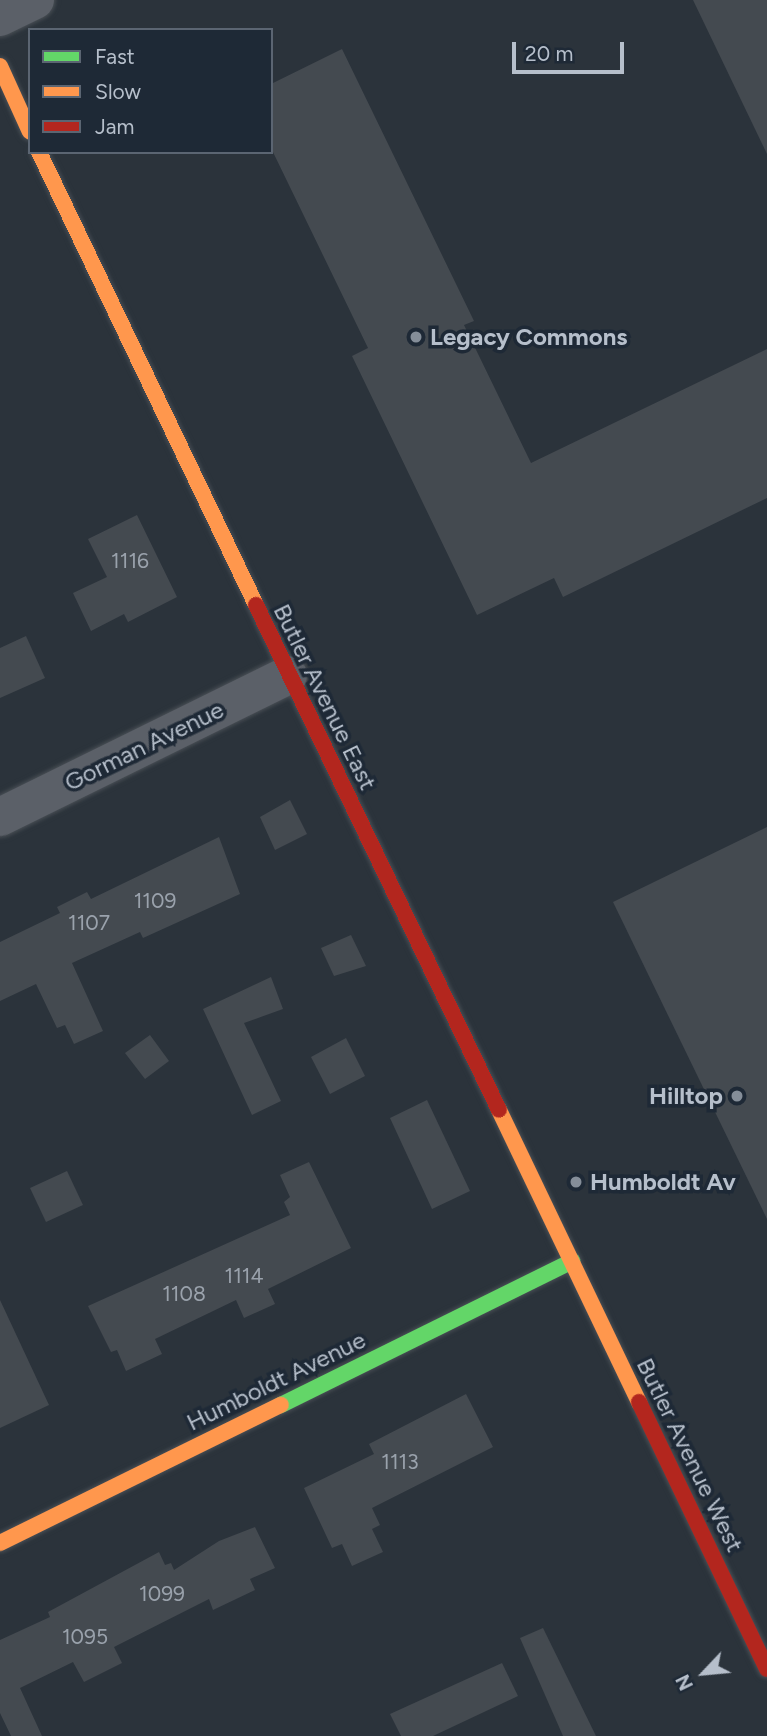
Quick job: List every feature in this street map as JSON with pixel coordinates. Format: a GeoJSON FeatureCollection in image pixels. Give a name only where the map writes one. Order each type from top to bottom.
{"type":"FeatureCollection","features":[{"type":"Feature","properties":{"kind":"street"},"geometry":{"type":"LineString","coordinates":[[0,17],[35,0]]}},
{"type":"Feature","properties":{"kind":"street"},"geometry":{"type":"LineString","coordinates":[[4,86],[28,128]]}},
{"type":"Feature","properties":{"kind":"street","name":"Butler Avenue East"},"geometry":{"type":"LineString","coordinates":[[40,154],[572,1261]]}},
{"type":"Feature","properties":{"kind":"street","name":"Gorman Avenue"},"geometry":{"type":"LineString","coordinates":[[0,817],[289,675]]}},
{"type":"Feature","properties":{"kind":"street","name":"Humboldt Avenue"},"geometry":{"type":"LineString","coordinates":[[0,1543],[572,1261]]}},
{"type":"Feature","properties":{"kind":"street","name":"Butler Avenue West"},"geometry":{"type":"LineString","coordinates":[[572,1261],[767,1670]]}},
{"type":"Feature","properties":{"kind":"building"},"geometry":{"type":"Polygon","coordinates":[[[693,0],[767,0],[767,154],[693,0]]]}},
{"type":"Feature","properties":{"kind":"building","name":"Legacy Commons"},"geometry":{"type":"Polygon","coordinates":[[[342,49],[474,321],[464,325],[531,463],[767,349],[767,498],[563,597],[554,578],[477,615],[352,356],[368,348],[273,152],[273,83],[342,49]]]}},
{"type":"Feature","properties":{"kind":"building"},"geometry":{"type":"Polygon","coordinates":[[[137,515],[177,597],[128,622],[124,614],[91,631],[73,593],[107,577],[88,539],[137,515]]]}},
{"type":"Feature","properties":{"kind":"building"},"geometry":{"type":"Polygon","coordinates":[[[26,636],[45,678],[0,698],[0,648],[26,636]]]}},
{"type":"Feature","properties":{"kind":"building"},"geometry":{"type":"Polygon","coordinates":[[[290,800],[307,834],[275,850],[260,817],[290,800]]]}},
{"type":"Feature","properties":{"kind":"building","name":"Hilltop"},"geometry":{"type":"Polygon","coordinates":[[[767,827],[767,1219],[613,902],[767,827]]]}},
{"type":"Feature","properties":{"kind":"building"},"geometry":{"type":"Polygon","coordinates":[[[219,837],[240,894],[143,938],[140,932],[72,963],[103,1031],[74,1044],[65,1025],[57,1028],[36,984],[0,1001],[0,942],[60,913],[57,907],[87,892],[91,899],[219,837]]]}},
{"type":"Feature","properties":{"kind":"building"},"geometry":{"type":"Polygon","coordinates":[[[351,935],[366,966],[334,976],[321,948],[351,935]]]}},
{"type":"Feature","properties":{"kind":"building"},"geometry":{"type":"Polygon","coordinates":[[[271,977],[283,1009],[244,1023],[281,1101],[252,1115],[203,1009],[271,977]]]}},
{"type":"Feature","properties":{"kind":"building"},"geometry":{"type":"Polygon","coordinates":[[[150,1035],[169,1061],[145,1079],[125,1053],[150,1035]]]}},
{"type":"Feature","properties":{"kind":"building"},"geometry":{"type":"Polygon","coordinates":[[[346,1038],[365,1076],[330,1094],[311,1057],[346,1038]]]}},
{"type":"Feature","properties":{"kind":"building"},"geometry":{"type":"Polygon","coordinates":[[[427,1100],[470,1191],[432,1209],[390,1118],[427,1100]]]}},
{"type":"Feature","properties":{"kind":"building"},"geometry":{"type":"Polygon","coordinates":[[[309,1162],[351,1248],[268,1289],[275,1304],[244,1318],[236,1300],[155,1339],[162,1354],[126,1371],[117,1350],[111,1352],[88,1306],[290,1215],[284,1202],[290,1197],[280,1175],[309,1162]]]}},
{"type":"Feature","properties":{"kind":"building"},"geometry":{"type":"Polygon","coordinates":[[[67,1171],[83,1205],[46,1222],[30,1188],[67,1171]]]}},
{"type":"Feature","properties":{"kind":"building"},"geometry":{"type":"Polygon","coordinates":[[[0,1300],[49,1405],[0,1428],[0,1300]]]}},
{"type":"Feature","properties":{"kind":"building"},"geometry":{"type":"Polygon","coordinates":[[[466,1394],[493,1447],[372,1508],[380,1525],[372,1529],[383,1552],[352,1566],[342,1544],[332,1548],[304,1488],[374,1454],[369,1444],[466,1394]]]}},
{"type":"Feature","properties":{"kind":"building"},"geometry":{"type":"Polygon","coordinates":[[[255,1527],[275,1568],[250,1579],[255,1590],[213,1610],[209,1599],[114,1647],[122,1663],[84,1682],[73,1662],[20,1688],[42,1736],[11,1736],[0,1713],[0,1640],[50,1617],[48,1612],[159,1552],[165,1565],[171,1563],[174,1570],[219,1541],[255,1527]]]}},
{"type":"Feature","properties":{"kind":"building"},"geometry":{"type":"Polygon","coordinates":[[[543,1628],[596,1736],[563,1736],[520,1638],[543,1628]]]}},
{"type":"Feature","properties":{"kind":"building"},"geometry":{"type":"Polygon","coordinates":[[[502,1663],[518,1696],[433,1736],[401,1736],[390,1714],[502,1663]]]}},
{"type":"Feature","properties":{"kind":"traffic: fast"},"geometry":{"type":"LineString","coordinates":[[281,1405],[572,1261]]}},
{"type":"Feature","properties":{"kind":"traffic: slow"},"geometry":{"type":"LineString","coordinates":[[0,66],[28,128]]}},
{"type":"Feature","properties":{"kind":"traffic: slow"},"geometry":{"type":"LineString","coordinates":[[40,154],[256,605]]}},
{"type":"Feature","properties":{"kind":"traffic: slow"},"geometry":{"type":"LineString","coordinates":[[499,1110],[639,1402]]}},
{"type":"Feature","properties":{"kind":"traffic: slow"},"geometry":{"type":"LineString","coordinates":[[0,1543],[281,1405]]}},
{"type":"Feature","properties":{"kind":"traffic: jam"},"geometry":{"type":"LineString","coordinates":[[256,605],[499,1110]]}},
{"type":"Feature","properties":{"kind":"traffic: jam"},"geometry":{"type":"LineString","coordinates":[[639,1402],[767,1669]]}},
{"type":"Feature","properties":{"kind":"place","name":"Legacy Commons"},"geometry":{"type":"Point","coordinates":[416,337]}},
{"type":"Feature","properties":{"kind":"place","name":"Hilltop"},"geometry":{"type":"Point","coordinates":[737,1096]}},
{"type":"Feature","properties":{"kind":"place","name":"Humboldt Av"},"geometry":{"type":"Point","coordinates":[576,1182]}}]}
